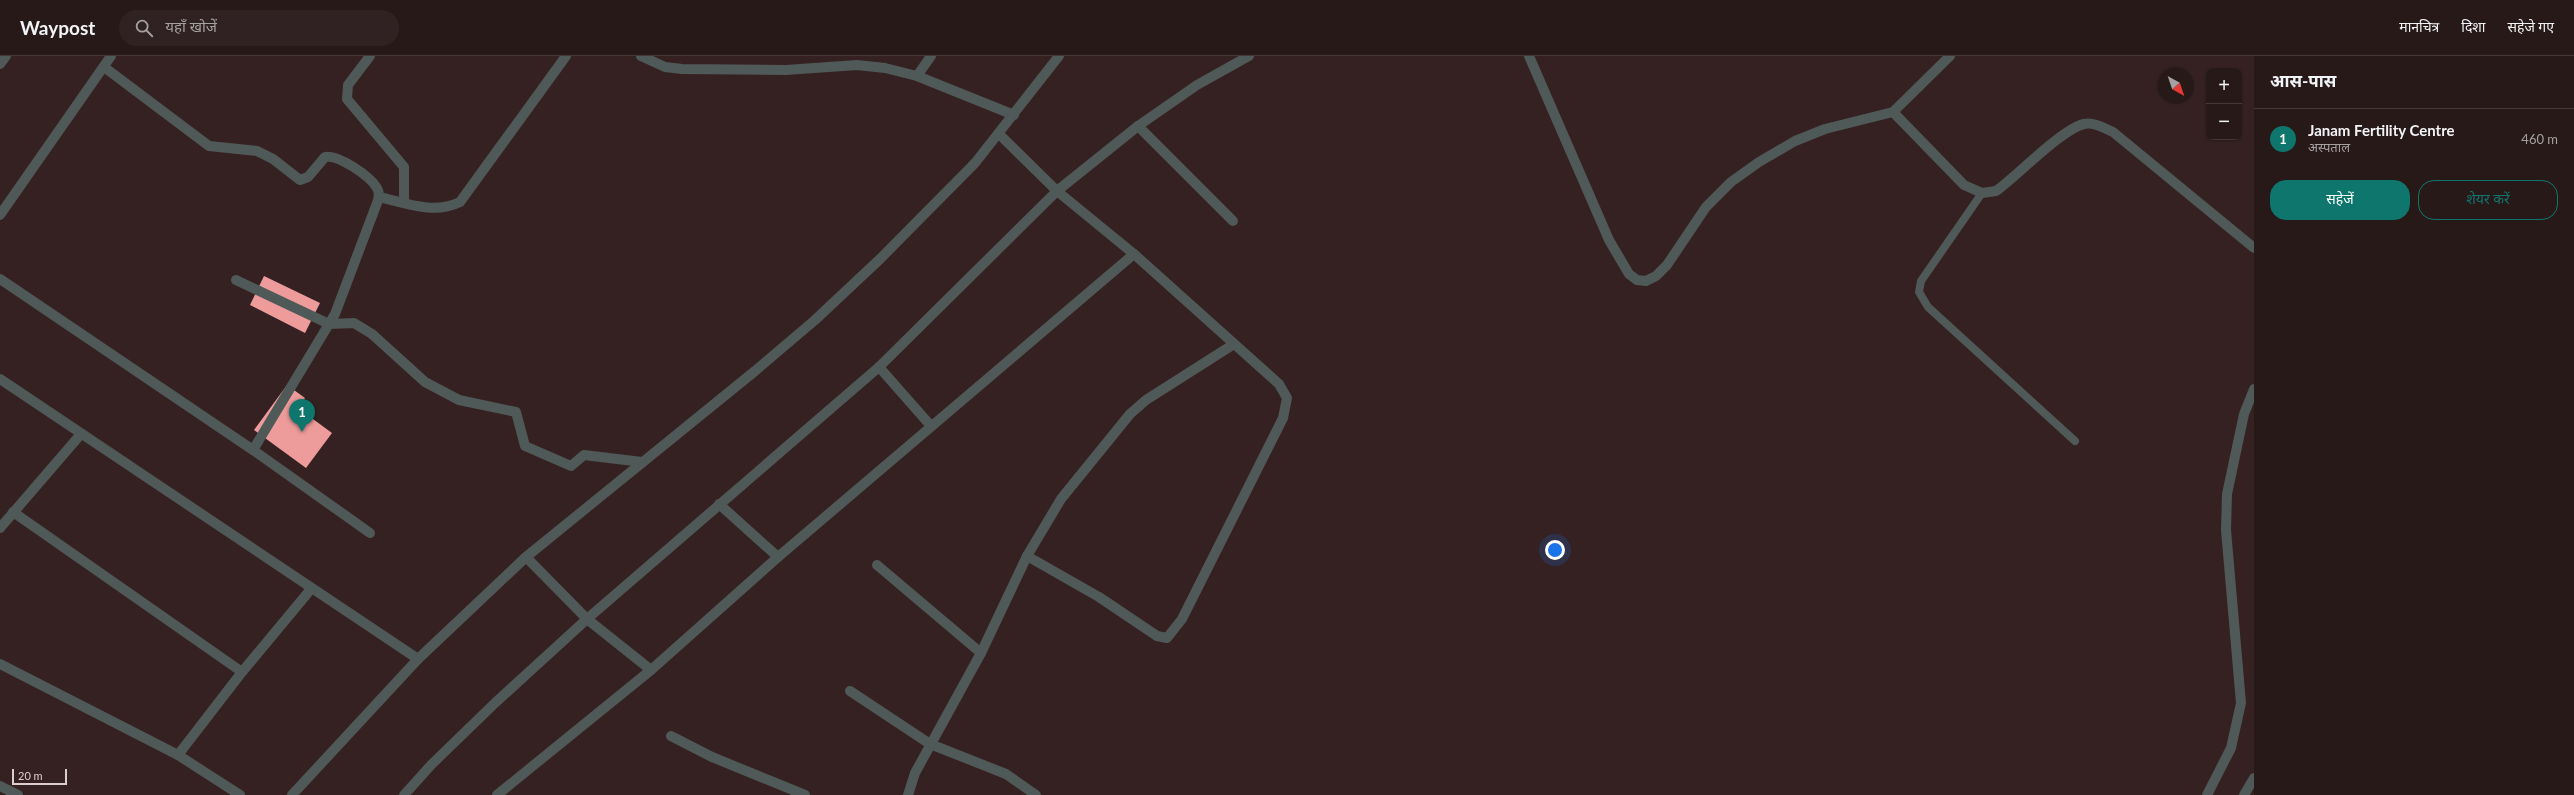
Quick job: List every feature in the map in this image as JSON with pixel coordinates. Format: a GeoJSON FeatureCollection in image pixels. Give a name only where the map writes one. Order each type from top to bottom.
{"type":"FeatureCollection","features":[{"type":"Feature","properties":{"kind":"street"},"geometry":{"type":"LineString","coordinates":[[0,64],[6,56]]}},
{"type":"Feature","properties":{"kind":"street"},"geometry":{"type":"LineString","coordinates":[[0,214],[111,56]]}},
{"type":"Feature","properties":{"kind":"street"},"geometry":{"type":"LineString","coordinates":[[370,56],[348,85],[348,100],[404,167],[404,203]]}},
{"type":"Feature","properties":{"kind":"street"},"geometry":{"type":"LineString","coordinates":[[379,197],[420,208],[448,208],[460,202],[566,56]]}},
{"type":"Feature","properties":{"kind":"street"},"geometry":{"type":"LineString","coordinates":[[641,56],[665,67],[682,69],[786,70],[824,61],[885,68],[917,76],[1014,115]]}},
{"type":"Feature","properties":{"kind":"street"},"geometry":{"type":"LineString","coordinates":[[917,76],[931,56]]}},
{"type":"Feature","properties":{"kind":"street"},"geometry":{"type":"LineString","coordinates":[[292,795],[418,659],[526,557],[814,320],[937,202],[999,134],[1059,56]]}},
{"type":"Feature","properties":{"kind":"street"},"geometry":{"type":"LineString","coordinates":[[404,795],[432,764],[495,703],[587,619],[879,367],[1057,191],[1138,126],[1197,85],[1249,56]]}},
{"type":"Feature","properties":{"kind":"street"},"geometry":{"type":"LineString","coordinates":[[1529,56],[1608,240],[1621,263],[1638,280],[1646,281],[1656,276],[1667,265],[1706,208],[1731,182],[1759,162],[1795,141],[1825,130],[1893,112],[1950,56]]}},
{"type":"Feature","properties":{"kind":"street"},"geometry":{"type":"LineString","coordinates":[[104,67],[209,146],[257,151],[273,159],[300,180],[308,178],[325,157],[336,156],[373,182],[378,190],[379,197],[342,300],[253,450]]}},
{"type":"Feature","properties":{"kind":"street"},"geometry":{"type":"LineString","coordinates":[[1893,112],[1964,185],[1982,193],[1996,191],[2068,132],[2084,124],[2095,124],[2113,132],[2254,248]]}},
{"type":"Feature","properties":{"kind":"street"},"geometry":{"type":"LineString","coordinates":[[1138,126],[1234,220]]}},
{"type":"Feature","properties":{"kind":"street"},"geometry":{"type":"LineString","coordinates":[[999,134],[1057,191],[1134,254],[1279,384],[1287,398],[1283,418],[1174,632],[1167,638],[1157,636],[1099,597],[1027,556]]}},
{"type":"Feature","properties":{"kind":"street"},"geometry":{"type":"LineString","coordinates":[[497,795],[651,670],[778,556],[1134,254]]}},
{"type":"Feature","properties":{"kind":"street"},"geometry":{"type":"LineString","coordinates":[[0,279],[253,450],[370,533]]}},
{"type":"Feature","properties":{"kind":"street"},"geometry":{"type":"LineString","coordinates":[[236,280],[329,324],[354,323],[372,334],[425,382],[458,400],[516,412],[525,446],[571,466],[584,455],[642,462]]}},
{"type":"Feature","properties":{"kind":"street"},"geometry":{"type":"LineString","coordinates":[[908,795],[915,773],[981,653],[1027,556],[1061,499],[1130,414],[1146,400],[1234,344]]}},
{"type":"Feature","properties":{"kind":"street"},"geometry":{"type":"LineString","coordinates":[[879,367],[931,426]]}},
{"type":"Feature","properties":{"kind":"street"},"geometry":{"type":"LineString","coordinates":[[0,378],[80,434],[418,659]]}},
{"type":"Feature","properties":{"kind":"street"},"geometry":{"type":"LineString","coordinates":[[2207,795],[2231,748],[2241,703],[2226,530],[2227,494],[2244,414],[2254,389]]}},
{"type":"Feature","properties":{"kind":"street"},"geometry":{"type":"LineString","coordinates":[[0,528],[80,434]]}},
{"type":"Feature","properties":{"kind":"street"},"geometry":{"type":"LineString","coordinates":[[719,504],[778,556]]}},
{"type":"Feature","properties":{"kind":"street"},"geometry":{"type":"LineString","coordinates":[[13,512],[242,672]]}},
{"type":"Feature","properties":{"kind":"street"},"geometry":{"type":"LineString","coordinates":[[526,557],[587,619],[651,670]]}},
{"type":"Feature","properties":{"kind":"street"},"geometry":{"type":"LineString","coordinates":[[877,565],[981,653]]}},
{"type":"Feature","properties":{"kind":"street"},"geometry":{"type":"LineString","coordinates":[[178,755],[242,672],[311,589]]}},
{"type":"Feature","properties":{"kind":"street"},"geometry":{"type":"LineString","coordinates":[[0,664],[178,755],[240,795]]}},
{"type":"Feature","properties":{"kind":"street"},"geometry":{"type":"LineString","coordinates":[[850,691],[930,744],[1006,774],[1021,782],[1036,795]]}},
{"type":"Feature","properties":{"kind":"street"},"geometry":{"type":"LineString","coordinates":[[671,736],[712,757],[804,795]]}},
{"type":"Feature","properties":{"kind":"street"},"geometry":{"type":"LineString","coordinates":[[2244,795],[2254,778]]}},
{"type":"Feature","properties":{"kind":"street"},"geometry":{"type":"LineString","coordinates":[[0,786],[18,795]]}},
{"type":"Feature","properties":{"kind":"lane"},"geometry":{"type":"LineString","coordinates":[[1982,193],[1921,281],[1919,292],[1928,307],[2075,441]]}},
{"type":"Feature","properties":{"kind":"building"},"geometry":{"type":"Polygon","coordinates":[[[264,276],[320,303],[305,333],[250,305],[264,276]]]}},
{"type":"Feature","properties":{"kind":"building"},"geometry":{"type":"Polygon","coordinates":[[[287,385],[305,398],[298,408],[332,433],[306,468],[254,430],[287,385]]]}},
{"type":"Feature","properties":{"kind":"place","name":"Janam Fertility Centre"},"geometry":{"type":"Point","coordinates":[302,432]}}]}
